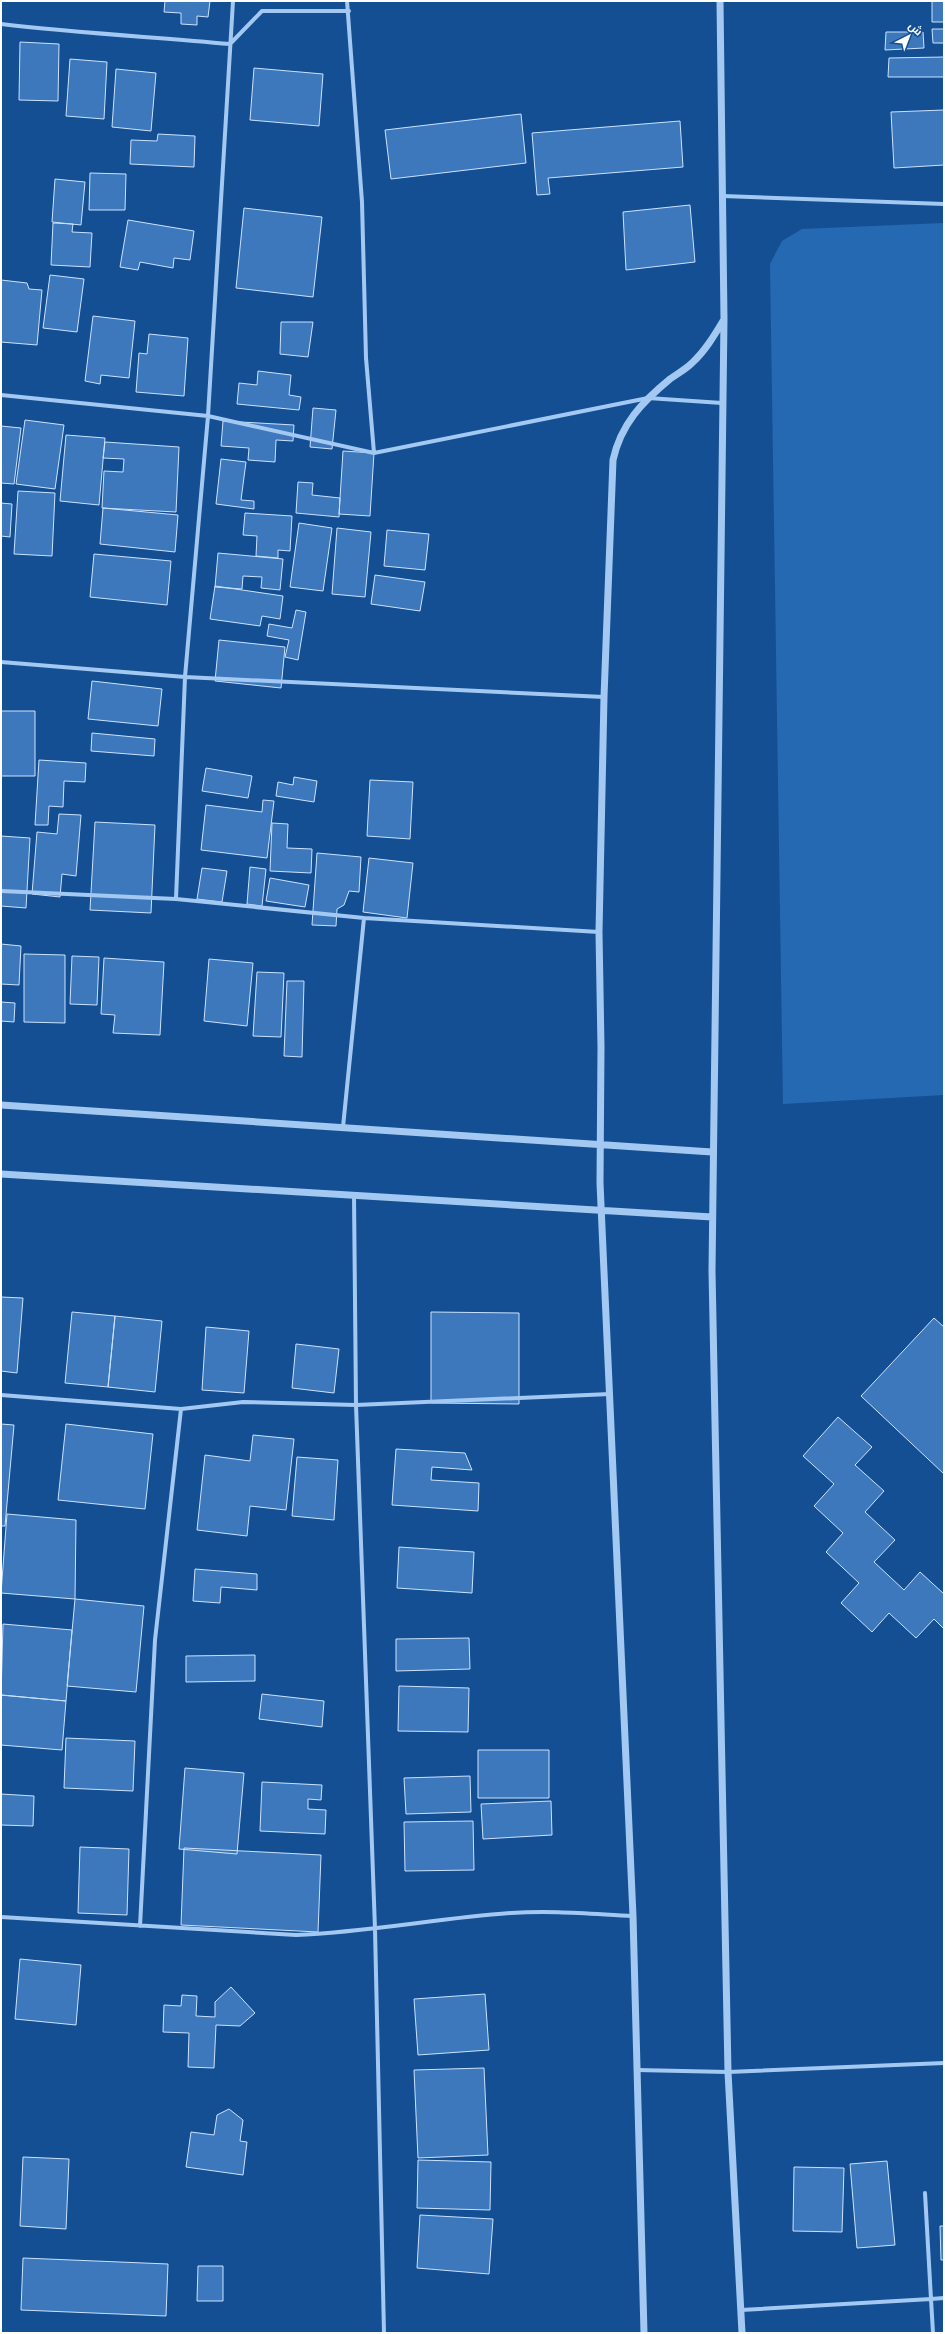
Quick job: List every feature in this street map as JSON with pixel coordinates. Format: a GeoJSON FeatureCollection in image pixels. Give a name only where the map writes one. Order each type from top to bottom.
{"type":"FeatureCollection","features":[{"type":"Feature","properties":{"kind":"street"},"geometry":{"type":"LineString","coordinates":[[176,899],[185,677],[208,416],[233,1]]}},
{"type":"Feature","properties":{"kind":"street"},"geometry":{"type":"LineString","coordinates":[[347,1],[362,202],[366,358],[374,453]]}},
{"type":"Feature","properties":{"kind":"street"},"geometry":{"type":"LineString","coordinates":[[720,1],[724,319],[712,1217],[728,2072],[742,2333]]}},
{"type":"Feature","properties":{"kind":"street"},"geometry":{"type":"LineString","coordinates":[[230,44],[262,11],[348,11]]}},
{"type":"Feature","properties":{"kind":"street"},"geometry":{"type":"LineString","coordinates":[[1,24],[80,33],[146,36],[230,44]]}},
{"type":"Feature","properties":{"kind":"street"},"geometry":{"type":"LineString","coordinates":[[723,196],[944,204]]}},
{"type":"Feature","properties":{"kind":"street"},"geometry":{"type":"LineString","coordinates":[[644,2333],[633,1916],[601,1210],[602,1144],[598,932],[604,697],[613,460],[618,440],[632,417],[648,398],[692,363],[709,344],[724,319]]}},
{"type":"Feature","properties":{"kind":"street"},"geometry":{"type":"LineString","coordinates":[[1,395],[208,416],[374,453],[648,398],[722,403]]}},
{"type":"Feature","properties":{"kind":"street"},"geometry":{"type":"LineString","coordinates":[[1,662],[185,677],[604,697]]}},
{"type":"Feature","properties":{"kind":"street"},"geometry":{"type":"LineString","coordinates":[[1,891],[176,899],[364,918],[598,932]]}},
{"type":"Feature","properties":{"kind":"street"},"geometry":{"type":"LineString","coordinates":[[343,1127],[364,918]]}},
{"type":"Feature","properties":{"kind":"street"},"geometry":{"type":"LineString","coordinates":[[1,1105],[712,1152]]}},
{"type":"Feature","properties":{"kind":"street"},"geometry":{"type":"LineString","coordinates":[[1,1174],[712,1217]]}},
{"type":"Feature","properties":{"kind":"street"},"geometry":{"type":"LineString","coordinates":[[354,1195],[356,1405],[375,1929],[384,2333]]}},
{"type":"Feature","properties":{"kind":"street"},"geometry":{"type":"LineString","coordinates":[[1,1395],[181,1409],[243,1402],[356,1405],[610,1394]]}},
{"type":"Feature","properties":{"kind":"street"},"geometry":{"type":"LineString","coordinates":[[140,1926],[155,1640],[181,1409]]}},
{"type":"Feature","properties":{"kind":"street"},"geometry":{"type":"LineString","coordinates":[[1,1917],[296,1935],[375,1929],[512,1913],[554,1912],[633,1916]]}},
{"type":"Feature","properties":{"kind":"street"},"geometry":{"type":"LineString","coordinates":[[637,2070],[728,2072],[944,2063]]}},
{"type":"Feature","properties":{"kind":"street"},"geometry":{"type":"LineString","coordinates":[[925,2193],[932,2333]]}},
{"type":"Feature","properties":{"kind":"street"},"geometry":{"type":"LineString","coordinates":[[741,2310],[944,2298]]}},
{"type":"Feature","properties":{"kind":"shaded area"},"geometry":{"type":"Polygon","coordinates":[[[944,223],[944,1095],[783,1104],[770,264],[782,241],[802,229],[944,223]]]}},
{"type":"Feature","properties":{"kind":"building"},"geometry":{"type":"Polygon","coordinates":[[[165,1],[210,1],[208,17],[197,16],[197,25],[181,24],[181,13],[164,12],[165,1]]]}},
{"type":"Feature","properties":{"kind":"building"},"geometry":{"type":"Polygon","coordinates":[[[932,1],[944,1],[944,22],[932,22],[932,1]]]}},
{"type":"Feature","properties":{"kind":"building"},"geometry":{"type":"Polygon","coordinates":[[[932,29],[944,29],[944,43],[933,43],[932,29]]]}},
{"type":"Feature","properties":{"kind":"building"},"geometry":{"type":"Polygon","coordinates":[[[886,32],[923,32],[924,48],[885,50],[886,32]]]}},
{"type":"Feature","properties":{"kind":"building"},"geometry":{"type":"Polygon","coordinates":[[[20,42],[59,44],[58,101],[19,100],[20,42]]]}},
{"type":"Feature","properties":{"kind":"building"},"geometry":{"type":"Polygon","coordinates":[[[944,57],[944,77],[888,77],[889,58],[944,57]]]}},
{"type":"Feature","properties":{"kind":"building"},"geometry":{"type":"Polygon","coordinates":[[[70,59],[107,62],[104,119],[66,116],[70,59]]]}},
{"type":"Feature","properties":{"kind":"building"},"geometry":{"type":"Polygon","coordinates":[[[254,68],[323,74],[319,126],[250,120],[254,68]]]}},
{"type":"Feature","properties":{"kind":"building"},"geometry":{"type":"Polygon","coordinates":[[[116,69],[156,73],[151,131],[112,127],[116,69]]]}},
{"type":"Feature","properties":{"kind":"building"},"geometry":{"type":"Polygon","coordinates":[[[944,110],[944,165],[894,168],[891,112],[944,110]]]}},
{"type":"Feature","properties":{"kind":"building"},"geometry":{"type":"Polygon","coordinates":[[[521,114],[526,163],[391,179],[385,130],[521,114]]]}},
{"type":"Feature","properties":{"kind":"building"},"geometry":{"type":"Polygon","coordinates":[[[680,121],[683,167],[548,178],[550,194],[537,195],[532,133],[680,121]]]}},
{"type":"Feature","properties":{"kind":"building"},"geometry":{"type":"Polygon","coordinates":[[[158,134],[195,136],[194,167],[130,164],[131,140],[157,141],[158,134]]]}},
{"type":"Feature","properties":{"kind":"building"},"geometry":{"type":"Polygon","coordinates":[[[90,173],[126,174],[125,210],[89,210],[90,173]]]}},
{"type":"Feature","properties":{"kind":"building"},"geometry":{"type":"Polygon","coordinates":[[[55,179],[85,182],[81,225],[52,222],[55,179]]]}},
{"type":"Feature","properties":{"kind":"building"},"geometry":{"type":"Polygon","coordinates":[[[690,205],[695,262],[626,270],[623,212],[690,205]]]}},
{"type":"Feature","properties":{"kind":"building"},"geometry":{"type":"Polygon","coordinates":[[[244,208],[322,217],[313,297],[236,288],[244,208]]]}},
{"type":"Feature","properties":{"kind":"building"},"geometry":{"type":"Polygon","coordinates":[[[128,220],[194,231],[190,260],[174,258],[173,268],[140,262],[138,270],[120,267],[128,220]]]}},
{"type":"Feature","properties":{"kind":"building"},"geometry":{"type":"Polygon","coordinates":[[[53,223],[73,224],[72,232],[92,233],[90,267],[51,265],[53,223]]]}},
{"type":"Feature","properties":{"kind":"building"},"geometry":{"type":"Polygon","coordinates":[[[50,275],[84,279],[77,332],[43,328],[50,275]]]}},
{"type":"Feature","properties":{"kind":"building"},"geometry":{"type":"Polygon","coordinates":[[[1,280],[27,283],[29,289],[42,290],[37,345],[1,342],[1,280]]]}},
{"type":"Feature","properties":{"kind":"building"},"geometry":{"type":"Polygon","coordinates":[[[93,316],[135,321],[129,378],[101,375],[100,384],[85,381],[93,316]]]}},
{"type":"Feature","properties":{"kind":"building"},"geometry":{"type":"Polygon","coordinates":[[[281,322],[313,322],[308,357],[280,354],[281,322]]]}},
{"type":"Feature","properties":{"kind":"building"},"geometry":{"type":"Polygon","coordinates":[[[149,334],[188,338],[184,396],[136,392],[139,353],[147,354],[149,334]]]}},
{"type":"Feature","properties":{"kind":"building"},"geometry":{"type":"Polygon","coordinates":[[[258,371],[291,375],[289,395],[301,397],[299,410],[237,404],[239,383],[257,385],[258,371]]]}},
{"type":"Feature","properties":{"kind":"building"},"geometry":{"type":"Polygon","coordinates":[[[313,408],[336,410],[332,449],[310,447],[313,408]]]}},
{"type":"Feature","properties":{"kind":"building"},"geometry":{"type":"Polygon","coordinates":[[[25,420],[64,425],[55,489],[16,484],[25,420]]]}},
{"type":"Feature","properties":{"kind":"building"},"geometry":{"type":"Polygon","coordinates":[[[223,421],[294,425],[293,441],[276,440],[275,462],[248,460],[249,448],[221,446],[223,421]]]}},
{"type":"Feature","properties":{"kind":"building"},"geometry":{"type":"Polygon","coordinates":[[[1,426],[21,428],[14,484],[1,483],[1,426]]]}},
{"type":"Feature","properties":{"kind":"building"},"geometry":{"type":"Polygon","coordinates":[[[66,435],[105,438],[99,505],[60,501],[66,435]]]}},
{"type":"Feature","properties":{"kind":"building"},"geometry":{"type":"Polygon","coordinates":[[[105,442],[179,447],[176,512],[102,508],[104,471],[123,472],[124,459],[103,458],[105,442]]]}},
{"type":"Feature","properties":{"kind":"building"},"geometry":{"type":"Polygon","coordinates":[[[343,451],[374,453],[370,516],[339,514],[343,451]]]}},
{"type":"Feature","properties":{"kind":"building"},"geometry":{"type":"Polygon","coordinates":[[[221,459],[246,462],[241,500],[254,501],[254,509],[216,504],[221,459]]]}},
{"type":"Feature","properties":{"kind":"building"},"geometry":{"type":"Polygon","coordinates":[[[298,482],[313,483],[312,495],[340,498],[339,517],[296,513],[298,482]]]}},
{"type":"Feature","properties":{"kind":"building"},"geometry":{"type":"Polygon","coordinates":[[[18,491],[55,493],[52,556],[14,554],[18,491]]]}},
{"type":"Feature","properties":{"kind":"building"},"geometry":{"type":"Polygon","coordinates":[[[1,503],[12,504],[10,537],[1,536],[1,503]]]}},
{"type":"Feature","properties":{"kind":"building"},"geometry":{"type":"Polygon","coordinates":[[[103,508],[178,515],[175,552],[100,544],[103,508]]]}},
{"type":"Feature","properties":{"kind":"building"},"geometry":{"type":"Polygon","coordinates":[[[245,513],[292,516],[290,551],[278,550],[278,558],[256,556],[257,536],[243,535],[245,513]]]}},
{"type":"Feature","properties":{"kind":"building"},"geometry":{"type":"Polygon","coordinates":[[[299,523],[332,528],[323,591],[290,587],[299,523]]]}},
{"type":"Feature","properties":{"kind":"building"},"geometry":{"type":"Polygon","coordinates":[[[337,528],[371,532],[365,597],[332,594],[337,528]]]}},
{"type":"Feature","properties":{"kind":"building"},"geometry":{"type":"Polygon","coordinates":[[[387,530],[429,534],[425,570],[384,566],[387,530]]]}},
{"type":"Feature","properties":{"kind":"building"},"geometry":{"type":"Polygon","coordinates":[[[218,553],[283,559],[280,590],[261,588],[262,577],[243,576],[242,589],[215,587],[218,553]]]}},
{"type":"Feature","properties":{"kind":"building"},"geometry":{"type":"Polygon","coordinates":[[[94,554],[171,561],[167,605],[90,597],[94,554]]]}},
{"type":"Feature","properties":{"kind":"building"},"geometry":{"type":"Polygon","coordinates":[[[375,575],[425,582],[420,611],[371,604],[375,575]]]}},
{"type":"Feature","properties":{"kind":"building"},"geometry":{"type":"Polygon","coordinates":[[[215,586],[283,596],[280,619],[262,616],[260,626],[210,619],[215,586]]]}},
{"type":"Feature","properties":{"kind":"building"},"geometry":{"type":"Polygon","coordinates":[[[296,610],[306,612],[298,660],[285,657],[289,640],[267,636],[269,624],[292,628],[296,610]]]}},
{"type":"Feature","properties":{"kind":"building"},"geometry":{"type":"Polygon","coordinates":[[[219,640],[285,647],[281,688],[215,681],[219,640]]]}},
{"type":"Feature","properties":{"kind":"building"},"geometry":{"type":"Polygon","coordinates":[[[92,681],[162,689],[158,726],[88,719],[92,681]]]}},
{"type":"Feature","properties":{"kind":"building"},"geometry":{"type":"Polygon","coordinates":[[[1,711],[35,711],[35,776],[1,776],[1,711]]]}},
{"type":"Feature","properties":{"kind":"building"},"geometry":{"type":"Polygon","coordinates":[[[92,733],[155,739],[154,756],[91,751],[92,733]]]}},
{"type":"Feature","properties":{"kind":"building"},"geometry":{"type":"Polygon","coordinates":[[[39,760],[86,763],[85,782],[64,781],[63,807],[49,806],[48,825],[35,825],[39,760]]]}},
{"type":"Feature","properties":{"kind":"building"},"geometry":{"type":"Polygon","coordinates":[[[206,768],[252,776],[248,798],[202,791],[206,768]]]}},
{"type":"Feature","properties":{"kind":"building"},"geometry":{"type":"Polygon","coordinates":[[[294,777],[317,781],[314,802],[276,796],[278,782],[293,785],[294,777]]]}},
{"type":"Feature","properties":{"kind":"building"},"geometry":{"type":"Polygon","coordinates":[[[370,780],[413,782],[410,839],[367,836],[370,780]]]}},
{"type":"Feature","properties":{"kind":"building"},"geometry":{"type":"Polygon","coordinates":[[[263,800],[274,801],[267,858],[201,850],[206,805],[262,812],[263,800]]]}},
{"type":"Feature","properties":{"kind":"building"},"geometry":{"type":"Polygon","coordinates":[[[59,814],[81,815],[76,876],[62,874],[60,897],[32,894],[37,832],[57,834],[59,814]]]}},
{"type":"Feature","properties":{"kind":"building"},"geometry":{"type":"Polygon","coordinates":[[[95,822],[155,825],[151,913],[90,910],[95,822]]]}},
{"type":"Feature","properties":{"kind":"building"},"geometry":{"type":"Polygon","coordinates":[[[272,823],[288,824],[287,848],[312,849],[311,873],[270,871],[272,823]]]}},
{"type":"Feature","properties":{"kind":"building"},"geometry":{"type":"Polygon","coordinates":[[[1,836],[30,838],[26,908],[1,906],[1,836]]]}},
{"type":"Feature","properties":{"kind":"building"},"geometry":{"type":"Polygon","coordinates":[[[317,853],[361,857],[359,892],[349,891],[344,905],[337,909],[336,926],[312,925],[317,853]]]}},
{"type":"Feature","properties":{"kind":"building"},"geometry":{"type":"Polygon","coordinates":[[[369,858],[413,863],[407,918],[363,912],[369,858]]]}},
{"type":"Feature","properties":{"kind":"building"},"geometry":{"type":"Polygon","coordinates":[[[250,867],[266,869],[262,906],[247,904],[250,867]]]}},
{"type":"Feature","properties":{"kind":"building"},"geometry":{"type":"Polygon","coordinates":[[[202,868],[227,871],[222,902],[197,899],[202,868]]]}},
{"type":"Feature","properties":{"kind":"building"},"geometry":{"type":"Polygon","coordinates":[[[270,878],[309,885],[305,907],[266,901],[270,878]]]}},
{"type":"Feature","properties":{"kind":"building"},"geometry":{"type":"Polygon","coordinates":[[[1,944],[21,946],[19,985],[1,984],[1,944]]]}},
{"type":"Feature","properties":{"kind":"building"},"geometry":{"type":"Polygon","coordinates":[[[24,954],[65,955],[65,1023],[24,1022],[24,954]]]}},
{"type":"Feature","properties":{"kind":"building"},"geometry":{"type":"Polygon","coordinates":[[[72,956],[99,957],[97,1005],[70,1004],[72,956]]]}},
{"type":"Feature","properties":{"kind":"building"},"geometry":{"type":"Polygon","coordinates":[[[104,958],[164,962],[160,1035],[113,1033],[115,1015],[101,1014],[104,958]]]}},
{"type":"Feature","properties":{"kind":"building"},"geometry":{"type":"Polygon","coordinates":[[[209,959],[253,963],[247,1026],[204,1021],[209,959]]]}},
{"type":"Feature","properties":{"kind":"building"},"geometry":{"type":"Polygon","coordinates":[[[257,972],[284,973],[281,1037],[253,1036],[257,972]]]}},
{"type":"Feature","properties":{"kind":"building"},"geometry":{"type":"Polygon","coordinates":[[[287,981],[304,981],[302,1057],[284,1056],[287,981]]]}},
{"type":"Feature","properties":{"kind":"building"},"geometry":{"type":"Polygon","coordinates":[[[1,1002],[15,1003],[14,1022],[1,1021],[1,1002]]]}},
{"type":"Feature","properties":{"kind":"building"},"geometry":{"type":"Polygon","coordinates":[[[1,1297],[23,1298],[17,1373],[1,1371],[1,1297]]]}},
{"type":"Feature","properties":{"kind":"building"},"geometry":{"type":"Polygon","coordinates":[[[72,1312],[115,1316],[108,1387],[65,1383],[72,1312]]]}},
{"type":"Feature","properties":{"kind":"building"},"geometry":{"type":"Polygon","coordinates":[[[431,1312],[519,1313],[519,1404],[431,1403],[431,1312]]]}},
{"type":"Feature","properties":{"kind":"building"},"geometry":{"type":"Polygon","coordinates":[[[115,1316],[162,1321],[155,1392],[108,1387],[115,1316]]]}},
{"type":"Feature","properties":{"kind":"building"},"geometry":{"type":"Polygon","coordinates":[[[934,1318],[944,1327],[944,1474],[861,1396],[934,1318]]]}},
{"type":"Feature","properties":{"kind":"building"},"geometry":{"type":"Polygon","coordinates":[[[206,1327],[249,1331],[244,1393],[202,1390],[206,1327]]]}},
{"type":"Feature","properties":{"kind":"building"},"geometry":{"type":"Polygon","coordinates":[[[296,1344],[339,1349],[334,1393],[292,1388],[296,1344]]]}},
{"type":"Feature","properties":{"kind":"building"},"geometry":{"type":"Polygon","coordinates":[[[838,1417],[872,1447],[855,1465],[884,1491],[865,1512],[895,1540],[874,1562],[904,1590],[920,1572],[944,1594],[944,1629],[934,1619],[916,1638],[889,1613],[872,1632],[841,1603],[859,1583],[826,1552],[843,1533],[814,1506],[834,1484],[803,1456],[838,1417]]]}},
{"type":"Feature","properties":{"kind":"building"},"geometry":{"type":"Polygon","coordinates":[[[1,1424],[14,1425],[5,1526],[1,1526],[1,1424]]]}},
{"type":"Feature","properties":{"kind":"building"},"geometry":{"type":"Polygon","coordinates":[[[66,1424],[153,1434],[145,1509],[58,1500],[66,1424]]]}},
{"type":"Feature","properties":{"kind":"building"},"geometry":{"type":"Polygon","coordinates":[[[253,1435],[294,1439],[286,1510],[250,1506],[247,1536],[197,1530],[205,1455],[250,1461],[253,1435]]]}},
{"type":"Feature","properties":{"kind":"building"},"geometry":{"type":"Polygon","coordinates":[[[396,1449],[465,1453],[472,1470],[432,1467],[431,1480],[479,1483],[478,1511],[392,1505],[396,1449]]]}},
{"type":"Feature","properties":{"kind":"building"},"geometry":{"type":"Polygon","coordinates":[[[297,1457],[338,1460],[334,1520],[292,1516],[297,1457]]]}},
{"type":"Feature","properties":{"kind":"building"},"geometry":{"type":"Polygon","coordinates":[[[7,1514],[76,1520],[75,1599],[1,1593],[7,1514]]]}},
{"type":"Feature","properties":{"kind":"building"},"geometry":{"type":"Polygon","coordinates":[[[399,1547],[474,1552],[472,1593],[397,1588],[399,1547]]]}},
{"type":"Feature","properties":{"kind":"building"},"geometry":{"type":"Polygon","coordinates":[[[195,1569],[257,1574],[257,1590],[221,1587],[220,1603],[193,1601],[195,1569]]]}},
{"type":"Feature","properties":{"kind":"building"},"geometry":{"type":"Polygon","coordinates":[[[75,1599],[144,1606],[136,1692],[67,1686],[75,1599]]]}},
{"type":"Feature","properties":{"kind":"building"},"geometry":{"type":"Polygon","coordinates":[[[3,1624],[72,1630],[66,1701],[1,1695],[3,1624]]]}},
{"type":"Feature","properties":{"kind":"building"},"geometry":{"type":"Polygon","coordinates":[[[469,1638],[470,1669],[396,1671],[396,1639],[469,1638]]]}},
{"type":"Feature","properties":{"kind":"building"},"geometry":{"type":"Polygon","coordinates":[[[255,1655],[255,1681],[186,1682],[186,1656],[255,1655]]]}},
{"type":"Feature","properties":{"kind":"building"},"geometry":{"type":"Polygon","coordinates":[[[399,1686],[469,1688],[468,1732],[398,1731],[399,1686]]]}},
{"type":"Feature","properties":{"kind":"building"},"geometry":{"type":"Polygon","coordinates":[[[262,1694],[324,1701],[322,1727],[259,1719],[262,1694]]]}},
{"type":"Feature","properties":{"kind":"building"},"geometry":{"type":"Polygon","coordinates":[[[1,1695],[66,1701],[62,1750],[1,1745],[1,1695]]]}},
{"type":"Feature","properties":{"kind":"building"},"geometry":{"type":"Polygon","coordinates":[[[66,1738],[135,1741],[133,1791],[64,1788],[66,1738]]]}},
{"type":"Feature","properties":{"kind":"building"},"geometry":{"type":"Polygon","coordinates":[[[478,1750],[549,1750],[549,1798],[478,1798],[478,1750]]]}},
{"type":"Feature","properties":{"kind":"building"},"geometry":{"type":"Polygon","coordinates":[[[185,1768],[244,1773],[237,1854],[179,1849],[185,1768]]]}},
{"type":"Feature","properties":{"kind":"building"},"geometry":{"type":"Polygon","coordinates":[[[470,1776],[471,1812],[406,1814],[404,1778],[470,1776]]]}},
{"type":"Feature","properties":{"kind":"building"},"geometry":{"type":"Polygon","coordinates":[[[262,1782],[322,1785],[321,1800],[308,1799],[308,1809],[326,1810],[325,1834],[260,1831],[262,1782]]]}},
{"type":"Feature","properties":{"kind":"building"},"geometry":{"type":"Polygon","coordinates":[[[1,1794],[34,1796],[33,1826],[1,1825],[1,1794]]]}},
{"type":"Feature","properties":{"kind":"building"},"geometry":{"type":"Polygon","coordinates":[[[551,1801],[552,1835],[483,1839],[481,1804],[551,1801]]]}},
{"type":"Feature","properties":{"kind":"building"},"geometry":{"type":"Polygon","coordinates":[[[473,1821],[474,1870],[405,1871],[404,1822],[473,1821]]]}},
{"type":"Feature","properties":{"kind":"building"},"geometry":{"type":"Polygon","coordinates":[[[80,1847],[129,1849],[127,1915],[78,1913],[80,1847]]]}},
{"type":"Feature","properties":{"kind":"building"},"geometry":{"type":"Polygon","coordinates":[[[184,1848],[321,1855],[318,1932],[181,1925],[184,1848]]]}},
{"type":"Feature","properties":{"kind":"building"},"geometry":{"type":"Polygon","coordinates":[[[20,1959],[81,1965],[76,2025],[15,2019],[20,1959]]]}},
{"type":"Feature","properties":{"kind":"building"},"geometry":{"type":"Polygon","coordinates":[[[231,1987],[255,2013],[240,2026],[216,2025],[214,2068],[188,2067],[189,2033],[163,2032],[164,2005],[181,2006],[182,1995],[197,1996],[196,2016],[215,2017],[215,2002],[231,1987]]]}},
{"type":"Feature","properties":{"kind":"building"},"geometry":{"type":"Polygon","coordinates":[[[485,1994],[489,2050],[418,2055],[414,1999],[485,1994]]]}},
{"type":"Feature","properties":{"kind":"building"},"geometry":{"type":"Polygon","coordinates":[[[484,2068],[488,2155],[418,2158],[414,2070],[484,2068]]]}},
{"type":"Feature","properties":{"kind":"building"},"geometry":{"type":"Polygon","coordinates":[[[229,2109],[243,2120],[240,2141],[247,2142],[243,2175],[186,2167],[191,2132],[214,2135],[217,2115],[229,2109]]]}},
{"type":"Feature","properties":{"kind":"building"},"geometry":{"type":"Polygon","coordinates":[[[23,2157],[69,2159],[66,2229],[20,2226],[23,2157]]]}},
{"type":"Feature","properties":{"kind":"building"},"geometry":{"type":"Polygon","coordinates":[[[418,2160],[491,2162],[490,2210],[417,2208],[418,2160]]]}},
{"type":"Feature","properties":{"kind":"building"},"geometry":{"type":"Polygon","coordinates":[[[887,2161],[895,2245],[857,2248],[850,2164],[887,2161]]]}},
{"type":"Feature","properties":{"kind":"building"},"geometry":{"type":"Polygon","coordinates":[[[794,2167],[844,2168],[842,2232],[793,2231],[794,2167]]]}},
{"type":"Feature","properties":{"kind":"building"},"geometry":{"type":"Polygon","coordinates":[[[420,2215],[493,2219],[489,2274],[417,2268],[420,2215]]]}},
{"type":"Feature","properties":{"kind":"building"},"geometry":{"type":"Polygon","coordinates":[[[940,2226],[944,2226],[944,2260],[941,2260],[940,2226]]]}},
{"type":"Feature","properties":{"kind":"building"},"geometry":{"type":"Polygon","coordinates":[[[23,2258],[168,2264],[166,2316],[21,2310],[23,2258]]]}},
{"type":"Feature","properties":{"kind":"building"},"geometry":{"type":"Polygon","coordinates":[[[198,2266],[223,2266],[223,2301],[197,2301],[198,2266]]]}}]}
